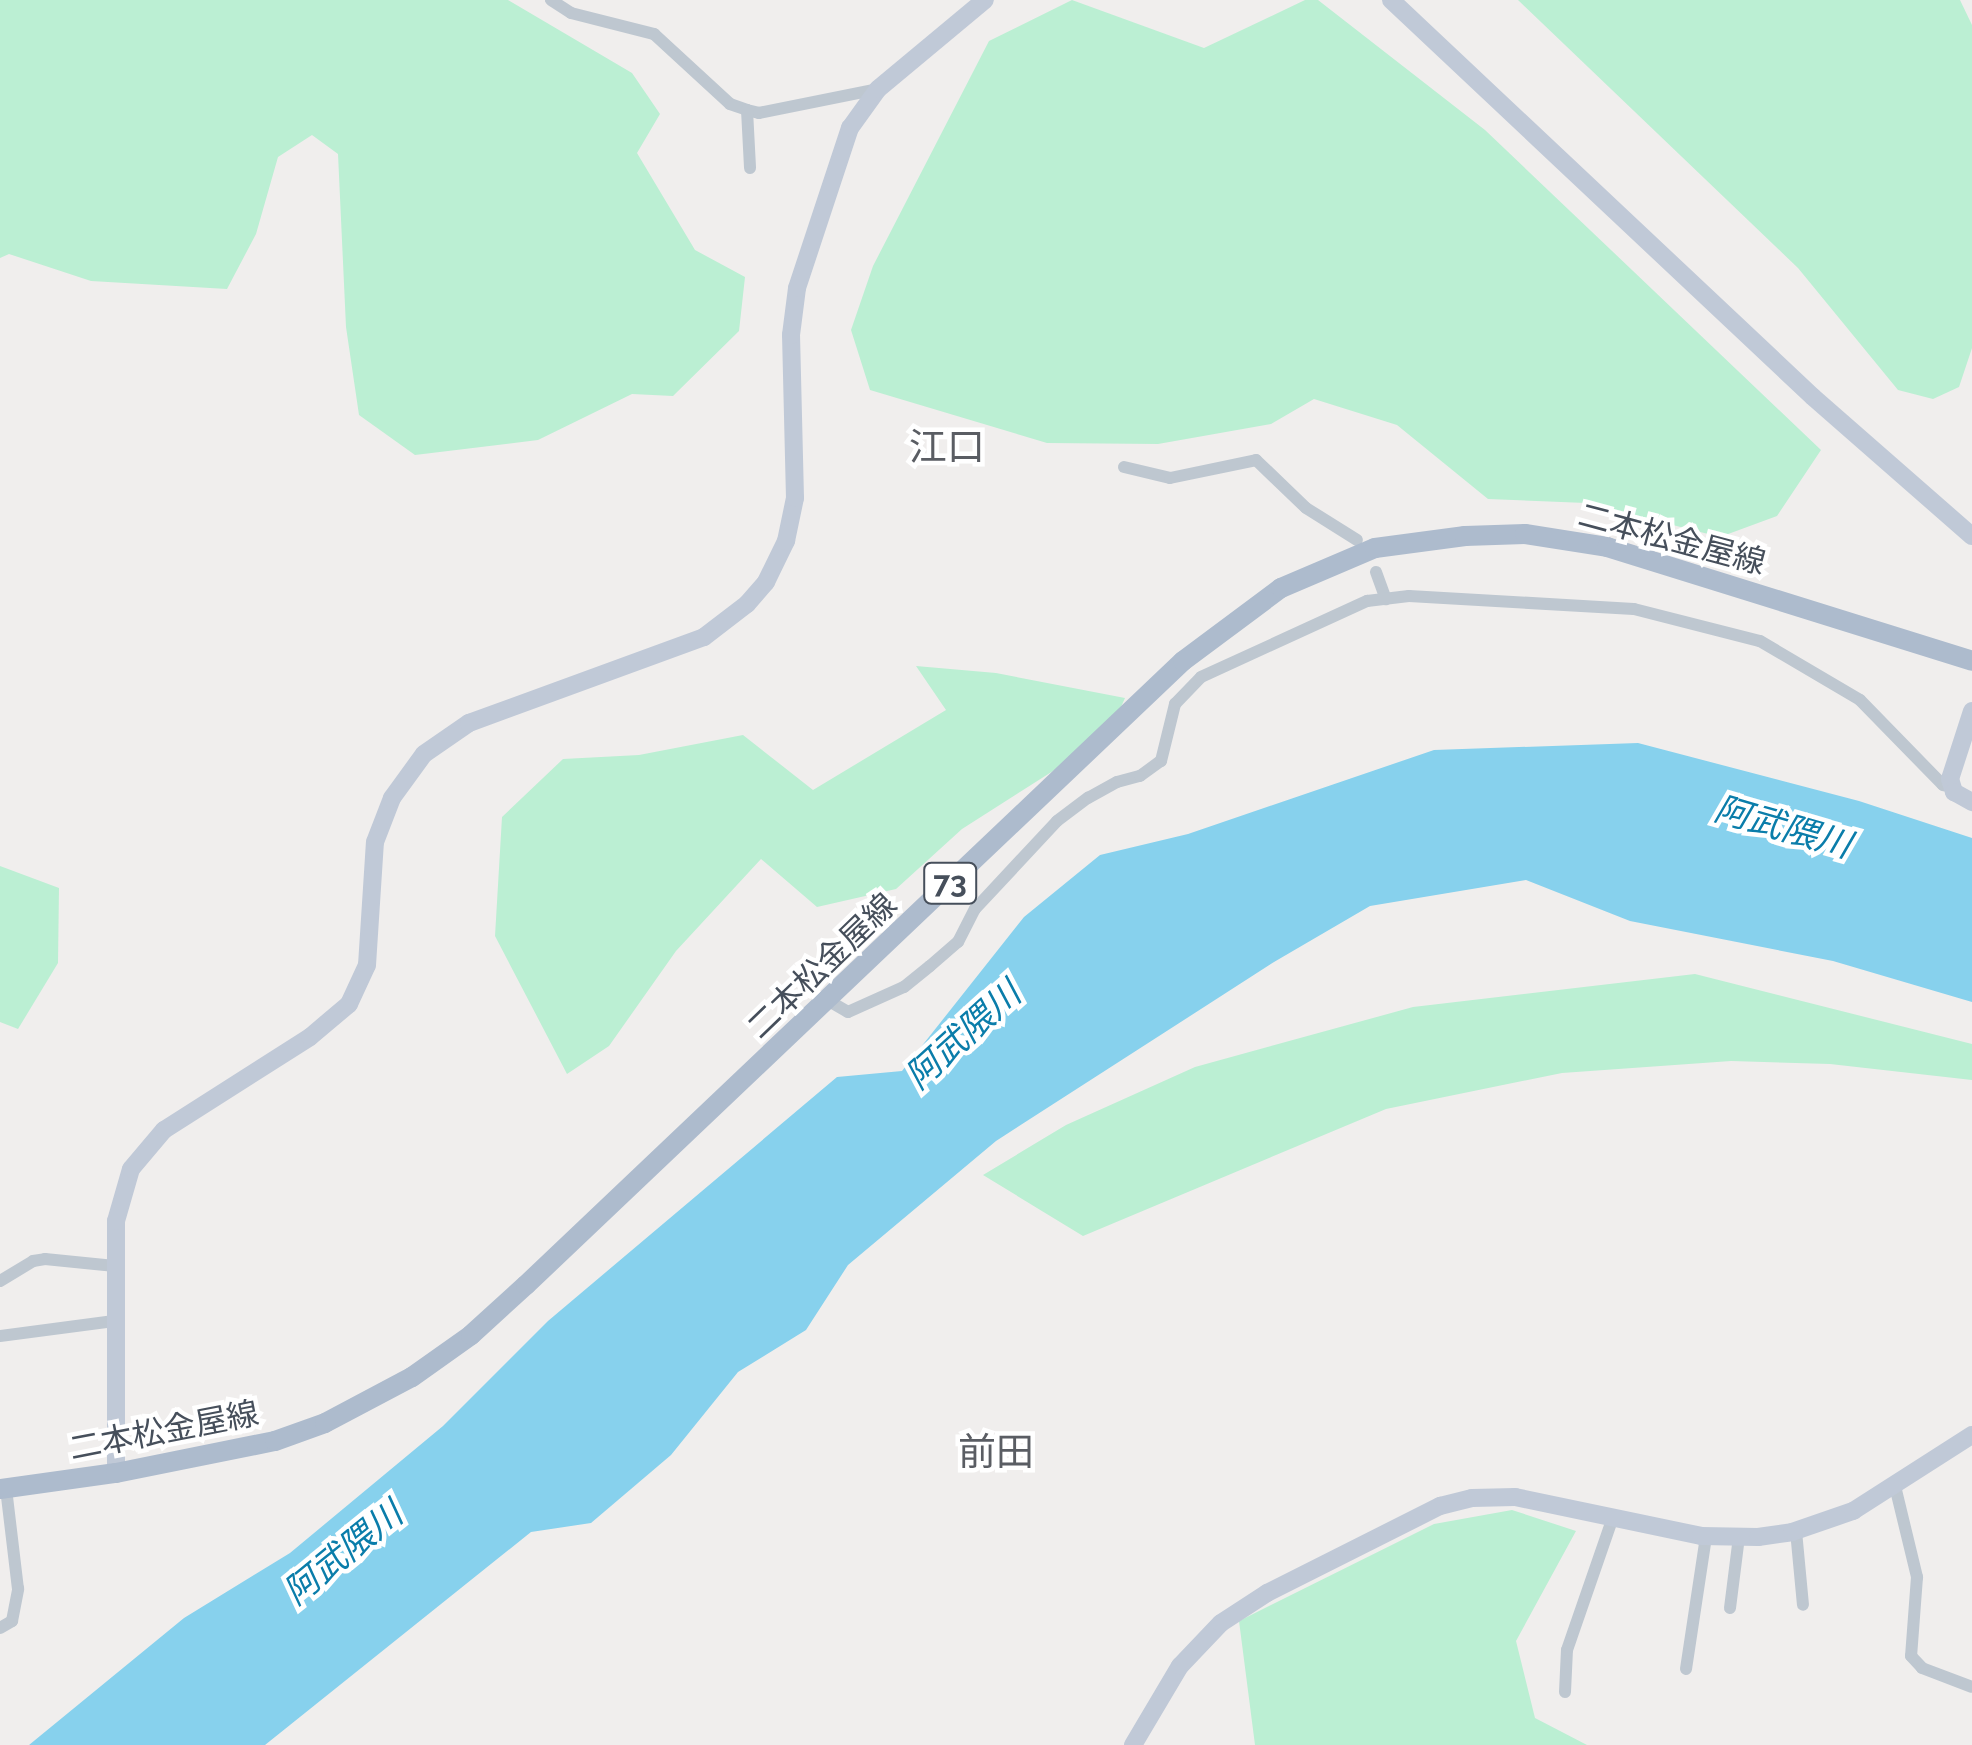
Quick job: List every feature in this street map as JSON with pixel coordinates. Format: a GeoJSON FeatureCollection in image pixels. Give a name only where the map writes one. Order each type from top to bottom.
{"type":"FeatureCollection","features":[{"type":"Feature","properties":{"kind":"main road","name":"二本松金屋線"},"geometry":{"type":"LineString","coordinates":[[3,1489],[116,1473],[275,1441],[325,1423],[412,1377],[471,1335],[526,1286],[1183,661],[1281,588],[1375,548],[1465,536],[1526,534],[1607,547],[1972,661]]}},
{"type":"Feature","properties":{"kind":"street"},"geometry":{"type":"LineString","coordinates":[[551,0],[571,13],[654,34],[730,104],[748,110],[773,110],[878,89]]}},
{"type":"Feature","properties":{"kind":"street"},"geometry":{"type":"LineString","coordinates":[[116,1473],[114,1321],[121,1195],[145,1148],[202,1104],[310,1037],[350,1004],[367,965],[375,842],[392,798],[424,754],[469,723],[704,636],[724,625],[766,582],[786,540],[795,498],[791,335],[797,288],[850,128],[878,89],[985,0]]}},
{"type":"Feature","properties":{"kind":"street"},"geometry":{"type":"LineString","coordinates":[[1391,0],[1813,396],[1972,536]]}},
{"type":"Feature","properties":{"kind":"street"},"geometry":{"type":"LineString","coordinates":[[748,110],[750,168]]}},
{"type":"Feature","properties":{"kind":"street"},"geometry":{"type":"LineString","coordinates":[[1124,467],[1170,478],[1256,460],[1306,508],[1358,540]]}},
{"type":"Feature","properties":{"kind":"street"},"geometry":{"type":"LineString","coordinates":[[1376,572],[1386,599]]}},
{"type":"Feature","properties":{"kind":"street"},"geometry":{"type":"LineString","coordinates":[[829,1001],[848,1012],[904,987],[958,942],[975,909],[1057,821],[1088,798],[1117,782],[1140,776],[1160,761],[1169,716],[1200,677],[1348,607],[1386,599],[1409,596],[1634,608],[1760,641],[1868,707],[1943,785],[1972,802]]}},
{"type":"Feature","properties":{"kind":"street"},"geometry":{"type":"LineString","coordinates":[[1950,786],[1953,762],[1972,711]]}},
{"type":"Feature","properties":{"kind":"street"},"geometry":{"type":"LineString","coordinates":[[0,1282],[34,1260],[115,1266]]}},
{"type":"Feature","properties":{"kind":"street"},"geometry":{"type":"LineString","coordinates":[[0,1336],[114,1321]]}},
{"type":"Feature","properties":{"kind":"street"},"geometry":{"type":"LineString","coordinates":[[1132,1745],[1180,1666],[1204,1637],[1267,1593],[1416,1515],[1493,1496],[1706,1536],[1796,1531],[1854,1511],[1972,1435]]}},
{"type":"Feature","properties":{"kind":"street"},"geometry":{"type":"LineString","coordinates":[[1895,1486],[1917,1577],[1910,1656],[1922,1668],[1972,1688]]}},
{"type":"Feature","properties":{"kind":"street"},"geometry":{"type":"LineString","coordinates":[[0,1628],[12,1621],[18,1589],[3,1489]]}},
{"type":"Feature","properties":{"kind":"street"},"geometry":{"type":"LineString","coordinates":[[1566,1692],[1567,1650],[1613,1518]]}},
{"type":"Feature","properties":{"kind":"street"},"geometry":{"type":"LineString","coordinates":[[1796,1531],[1802,1605]]}},
{"type":"Feature","properties":{"kind":"street"},"geometry":{"type":"LineString","coordinates":[[1686,1669],[1706,1536]]}},
{"type":"Feature","properties":{"kind":"street"},"geometry":{"type":"LineString","coordinates":[[1730,1608],[1739,1537]]}},
{"type":"Feature","properties":{"kind":"green space"},"geometry":{"type":"Polygon","coordinates":[[[0,0],[508,0],[632,73],[660,114],[637,153],[695,250],[745,277],[739,331],[673,396],[632,394],[538,440],[415,455],[359,415],[346,327],[338,154],[312,135],[278,157],[256,234],[227,289],[91,281],[9,254],[0,258],[0,0]]]}},
{"type":"Feature","properties":{"kind":"green space"},"geometry":{"type":"Polygon","coordinates":[[[1072,0],[1204,48],[1305,0],[1318,0],[1485,130],[1821,450],[1777,516],[1720,537],[1586,503],[1488,499],[1397,425],[1314,399],[1271,424],[1158,444],[1047,443],[870,390],[851,330],[873,266],[989,41],[1072,0]]]}},
{"type":"Feature","properties":{"kind":"green space"},"geometry":{"type":"Polygon","coordinates":[[[1518,0],[1960,0],[1972,25],[1972,348],[1959,387],[1933,399],[1898,390],[1798,268],[1518,0]]]}},
{"type":"Feature","properties":{"kind":"green space"},"geometry":{"type":"Polygon","coordinates":[[[916,666],[996,673],[1125,698],[1108,736],[962,829],[896,889],[817,907],[761,859],[676,951],[609,1046],[567,1074],[495,936],[502,817],[563,759],[639,755],[743,735],[813,790],[946,710],[916,666]]]}},
{"type":"Feature","properties":{"kind":"green space"},"geometry":{"type":"Polygon","coordinates":[[[0,866],[59,888],[58,963],[18,1029],[0,1022],[0,866]]]}},
{"type":"Feature","properties":{"kind":"green space"},"geometry":{"type":"Polygon","coordinates":[[[1695,974],[1972,1044],[1972,1080],[1830,1064],[1731,1061],[1562,1073],[1386,1109],[1083,1236],[983,1175],[1066,1125],[1195,1067],[1413,1007],[1695,974]]]}},
{"type":"Feature","properties":{"kind":"green space"},"geometry":{"type":"Polygon","coordinates":[[[1512,1510],[1576,1531],[1516,1641],[1535,1718],[1587,1745],[1255,1745],[1239,1621],[1434,1524],[1512,1510]]]}},
{"type":"Feature","properties":{"kind":"water","name":"阿武隈川"},"geometry":{"type":"Polygon","coordinates":[[[1638,743],[1859,801],[1972,838],[1972,1002],[1833,961],[1630,921],[1526,880],[1370,906],[1274,962],[996,1141],[848,1265],[806,1330],[738,1372],[671,1455],[591,1523],[531,1532],[265,1745],[29,1745],[184,1618],[290,1553],[443,1426],[548,1321],[837,1077],[902,1071],[1024,917],[1100,855],[1188,834],[1434,750],[1638,743]]]}},
{"type":"Feature","properties":{"kind":"district","name":"江口"},"geometry":{"type":"Point","coordinates":[947,447]}},
{"type":"Feature","properties":{"kind":"district","name":"前田"},"geometry":{"type":"Point","coordinates":[996,1452]}}]}
